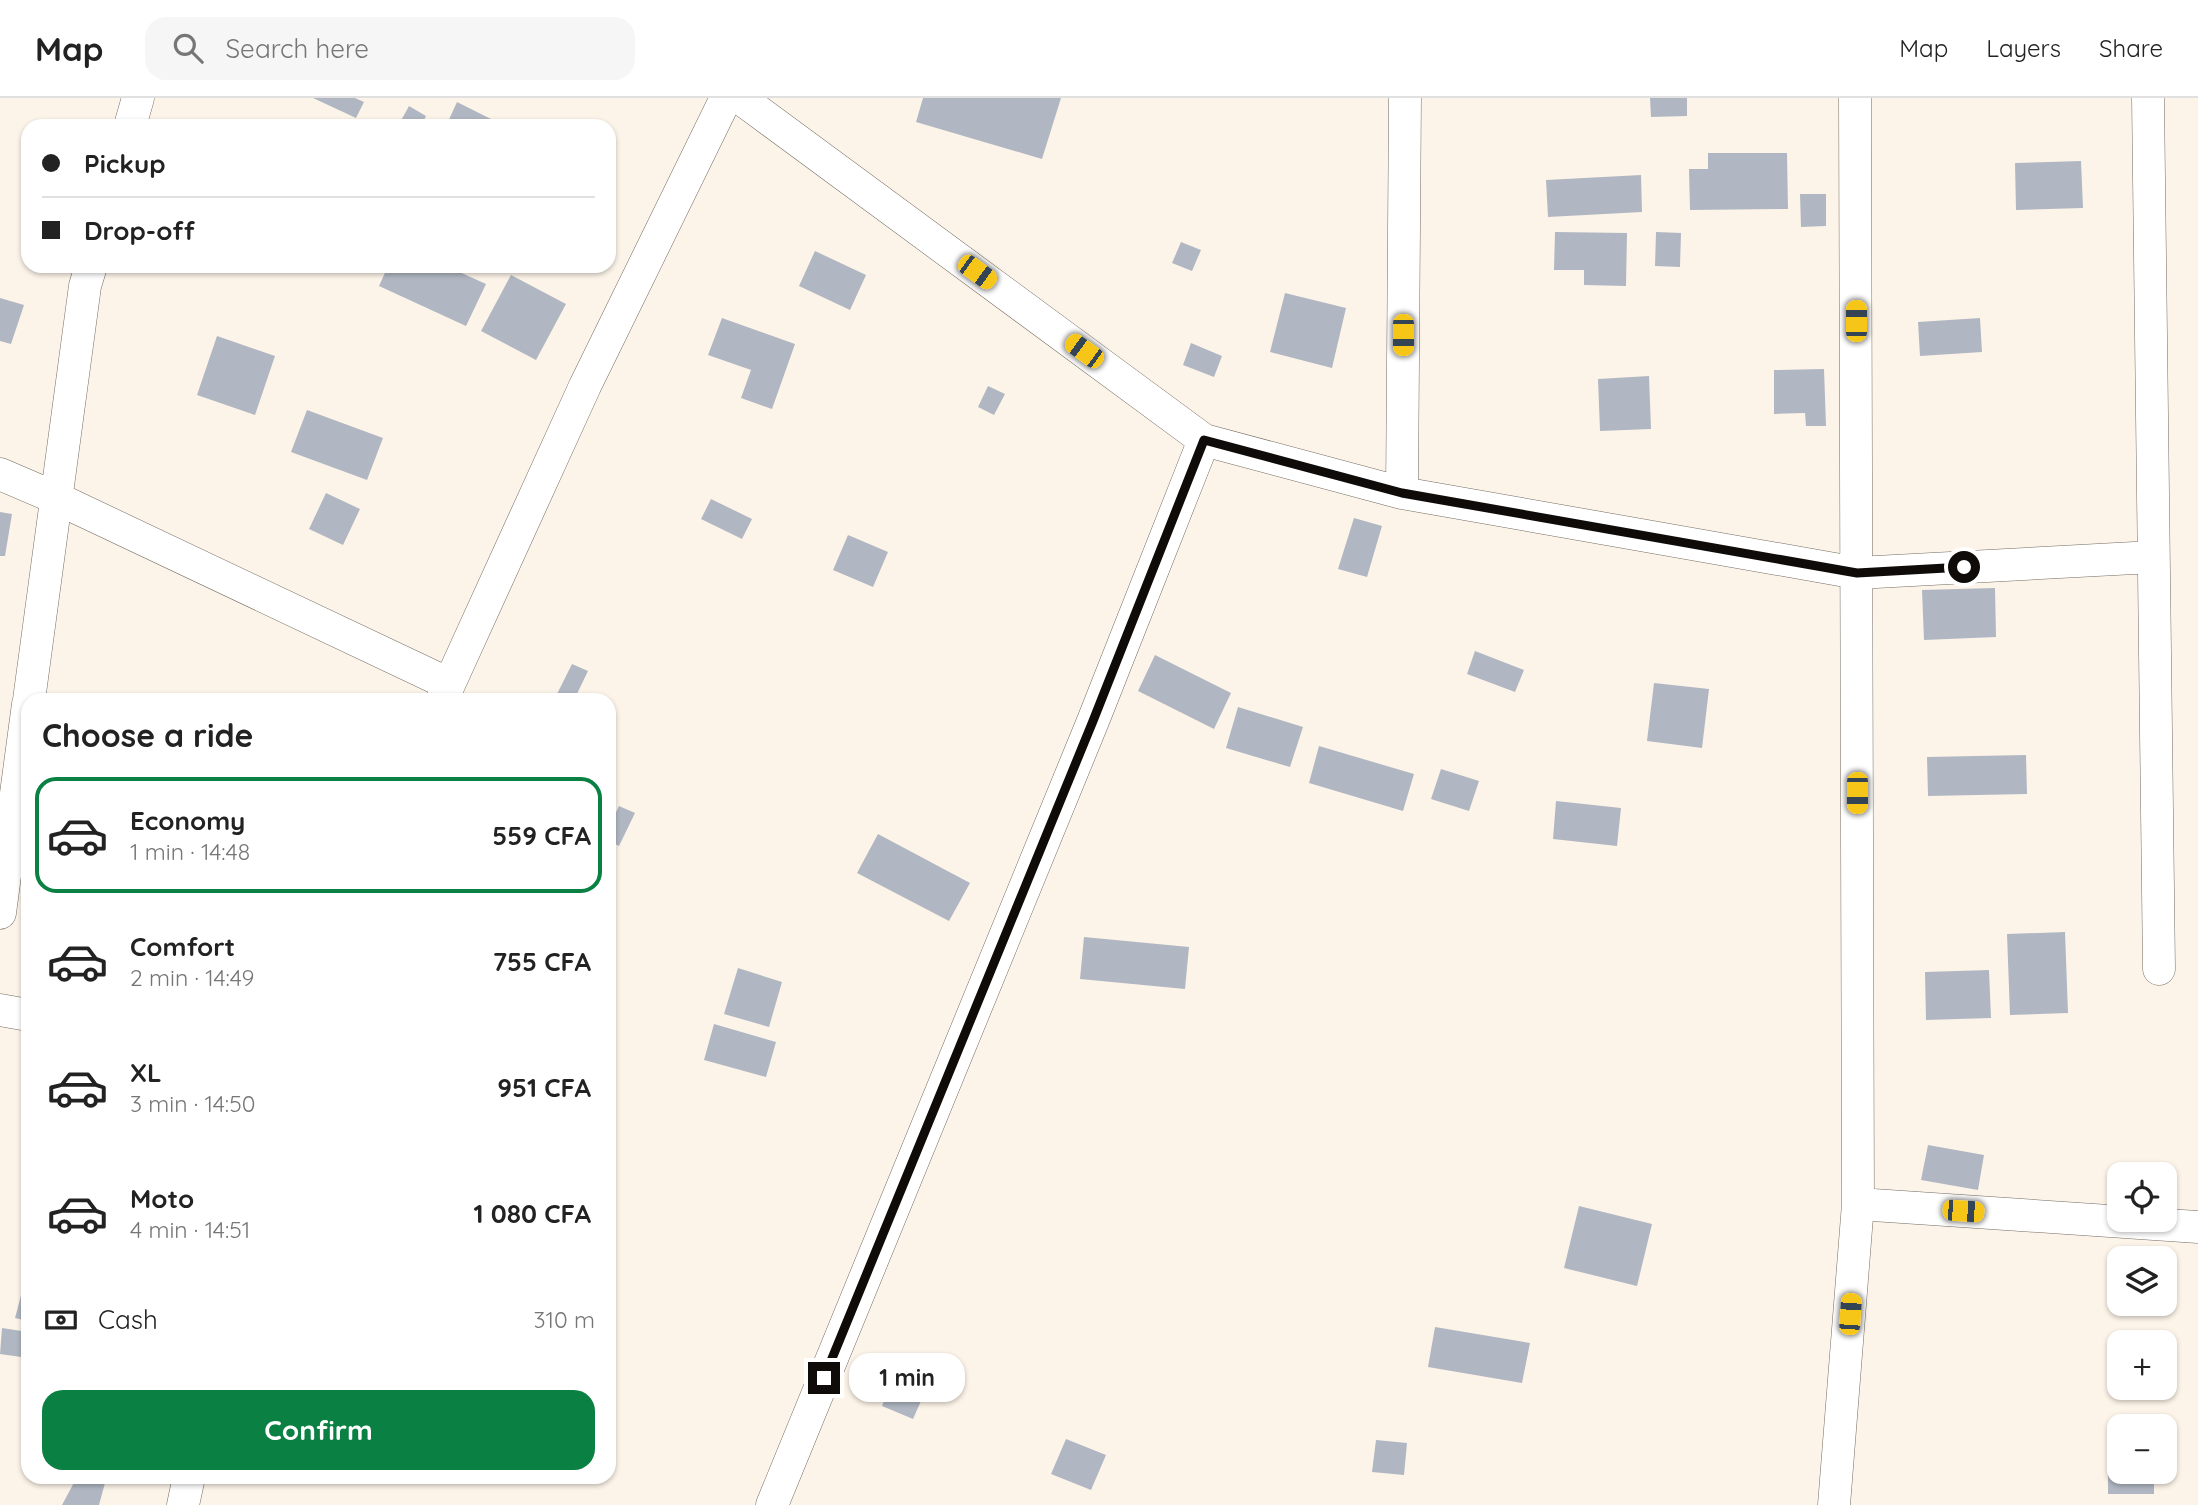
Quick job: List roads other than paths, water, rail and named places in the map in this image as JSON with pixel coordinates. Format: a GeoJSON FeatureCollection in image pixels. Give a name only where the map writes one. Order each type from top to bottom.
{"type":"FeatureCollection","features":[{"type":"Feature","properties":{"kind":"street"},"geometry":{"type":"LineString","coordinates":[[132,119],[138,98]]}},
{"type":"Feature","properties":{"kind":"street"},"geometry":{"type":"LineString","coordinates":[[0,474],[56,498],[445,692],[585,386],[726,98]]}},
{"type":"Feature","properties":{"kind":"street"},"geometry":{"type":"LineString","coordinates":[[740,98],[1204,440],[1402,493],[1857,573],[2153,557]]}},
{"type":"Feature","properties":{"kind":"street"},"geometry":{"type":"LineString","coordinates":[[1402,493],[1405,98]]}},
{"type":"Feature","properties":{"kind":"street"},"geometry":{"type":"LineString","coordinates":[[1834,1505],[1858,1204],[1855,98]]}},
{"type":"Feature","properties":{"kind":"street"},"geometry":{"type":"LineString","coordinates":[[2148,98],[2159,969]]}},
{"type":"Feature","properties":{"kind":"street"},"geometry":{"type":"LineString","coordinates":[[29,693],[89,273]]}},
{"type":"Feature","properties":{"kind":"street"},"geometry":{"type":"LineString","coordinates":[[772,1505],[1088,734],[1204,440]]}},
{"type":"Feature","properties":{"kind":"street"},"geometry":{"type":"LineString","coordinates":[[0,913],[21,755]]}},
{"type":"Feature","properties":{"kind":"street"},"geometry":{"type":"LineString","coordinates":[[0,1010],[21,1014]]}},
{"type":"Feature","properties":{"kind":"street"},"geometry":{"type":"LineString","coordinates":[[1858,1204],[2198,1227]]}},
{"type":"Feature","properties":{"kind":"street"},"geometry":{"type":"LineString","coordinates":[[183,1505],[188,1484]]}}]}
